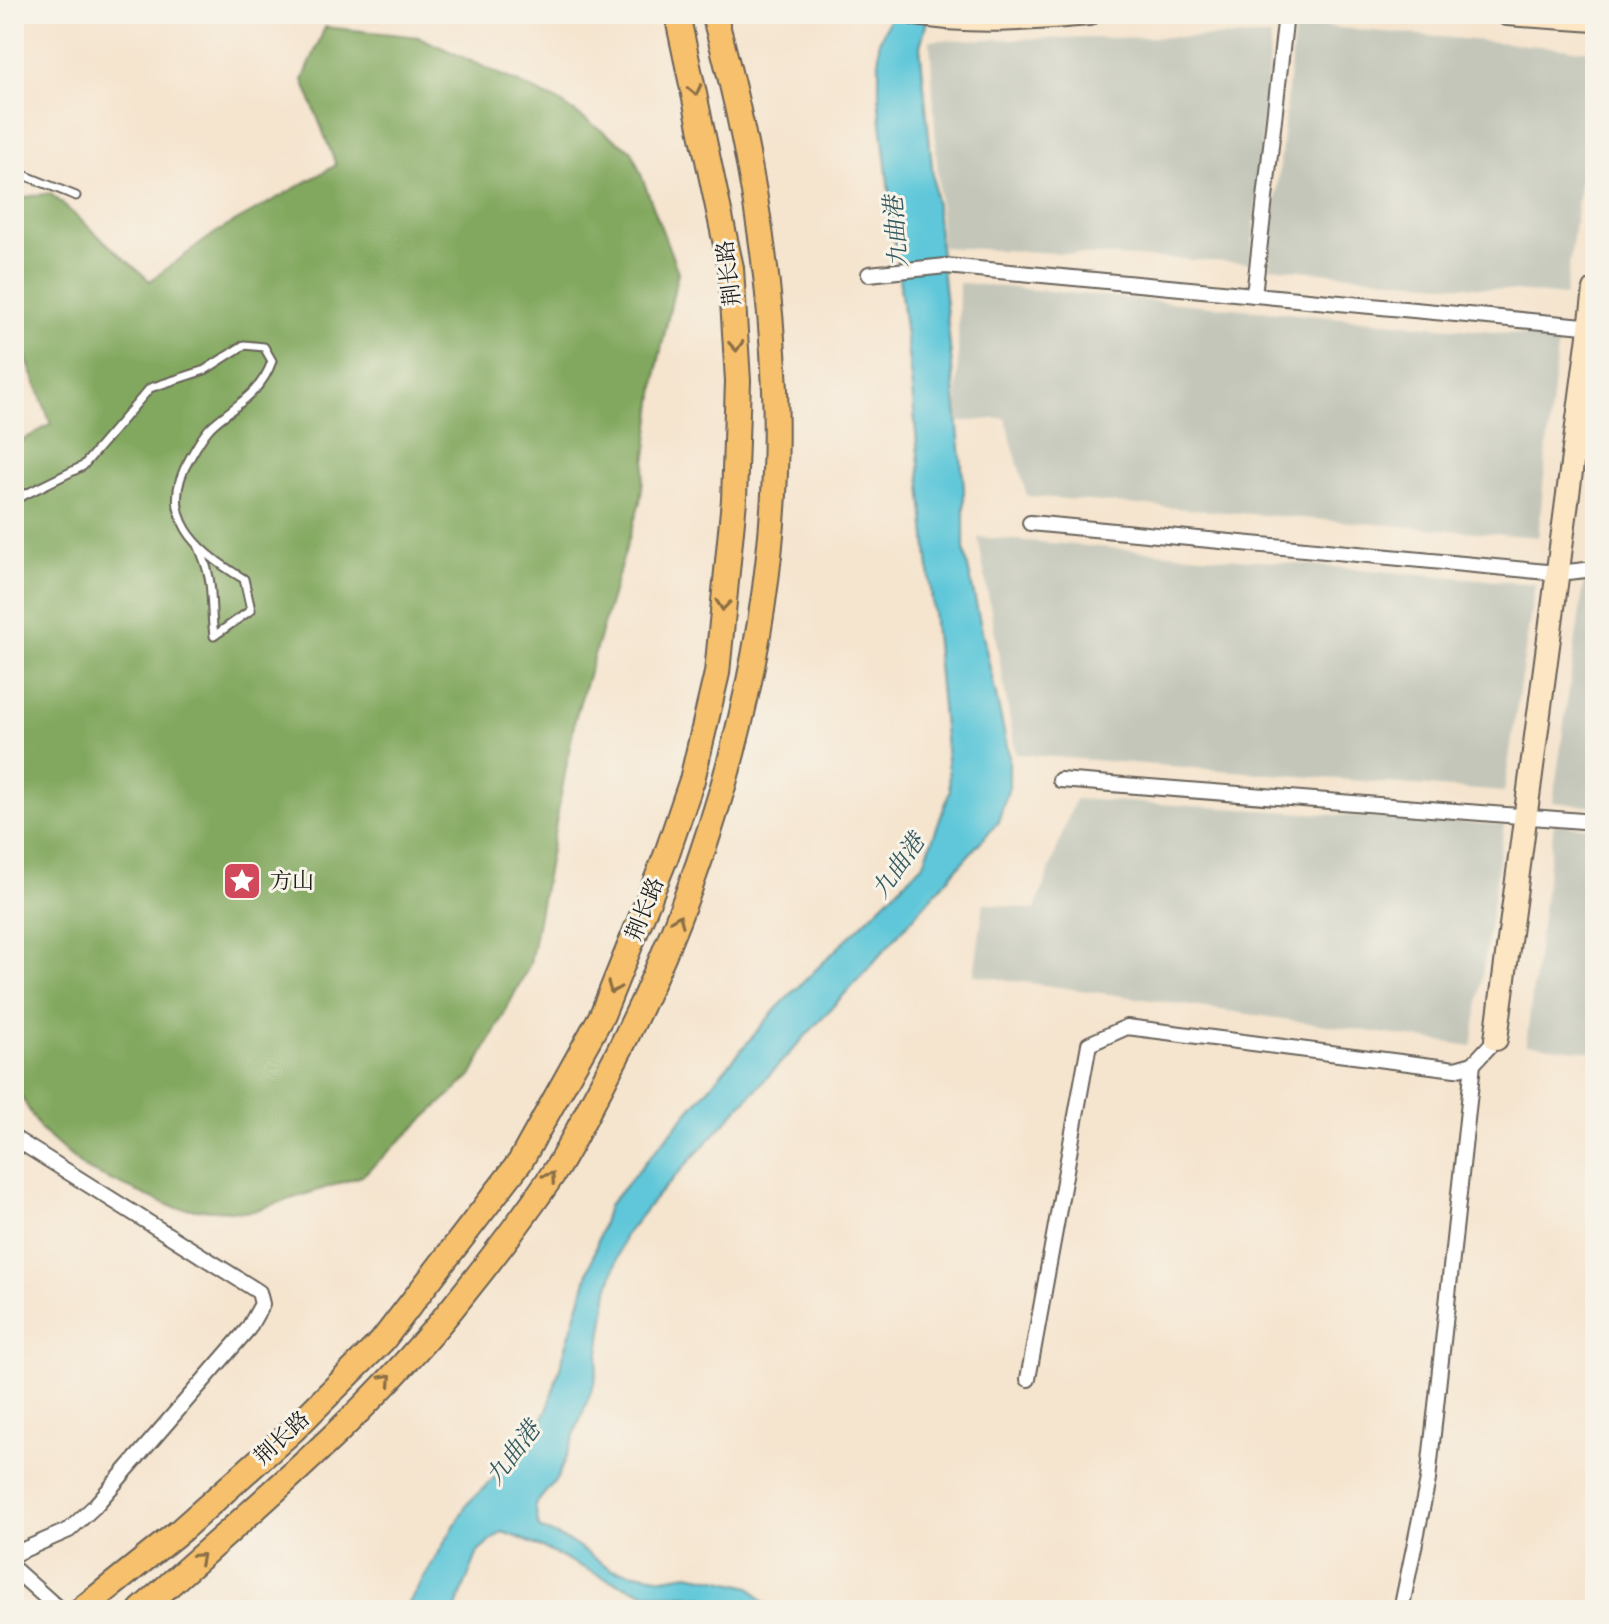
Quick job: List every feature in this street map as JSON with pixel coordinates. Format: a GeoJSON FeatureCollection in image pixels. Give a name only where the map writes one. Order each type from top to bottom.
{"type":"FeatureCollection","features":[{"type":"Feature","properties":{"kind":"main road","name":"荆长路"},"geometry":{"type":"LineString","coordinates":[[81,1610],[203,1510],[293,1430],[383,1340],[520,1162],[602,1015],[666,856],[692,780],[717,673],[734,500],[738,381],[731,268],[677,14]]}},
{"type":"Feature","properties":{"kind":"main road","name":"荆长路"},"geometry":{"type":"LineString","coordinates":[[141,1610],[337,1434],[463,1295],[557,1167],[642,1008],[697,873],[731,762],[756,642],[771,521],[775,393],[765,256],[738,99],[714,14]]}},
{"type":"Feature","properties":{"kind":"street"},"geometry":{"type":"LineString","coordinates":[[915,14],[957,21],[1089,14]]}},
{"type":"Feature","properties":{"kind":"street"},"geometry":{"type":"LineString","coordinates":[[1254,295],[1286,14]]}},
{"type":"Feature","properties":{"kind":"street"},"geometry":{"type":"LineString","coordinates":[[1507,14],[1595,20]]}},
{"type":"Feature","properties":{"kind":"street"},"geometry":{"type":"LineString","coordinates":[[869,274],[946,266],[1592,326]]}},
{"type":"Feature","properties":{"kind":"street"},"geometry":{"type":"LineString","coordinates":[[1028,1379],[1089,1044],[1127,1027],[1455,1069],[1473,1064],[1496,1039],[1595,290]]}},
{"type":"Feature","properties":{"kind":"street"},"geometry":{"type":"LineString","coordinates":[[1030,523],[1558,573],[1595,569]]}},
{"type":"Feature","properties":{"kind":"street"},"geometry":{"type":"LineString","coordinates":[[1060,780],[1595,822]]}},
{"type":"Feature","properties":{"kind":"street"},"geometry":{"type":"LineString","coordinates":[[1401,1610],[1428,1480],[1473,1064]]}},
{"type":"Feature","properties":{"kind":"street"},"geometry":{"type":"LineString","coordinates":[[14,1138],[259,1292],[262,1304],[248,1329],[94,1507],[69,1530],[14,1554]]}},
{"type":"Feature","properties":{"kind":"street"},"geometry":{"type":"LineString","coordinates":[[14,1569],[60,1610]]}},
{"type":"Feature","properties":{"kind":"lane"},"geometry":{"type":"LineString","coordinates":[[14,171],[76,196]]}},
{"type":"Feature","properties":{"kind":"lane"},"geometry":{"type":"LineString","coordinates":[[14,500],[83,466],[150,388],[205,370],[244,345],[264,347],[272,361],[265,379],[247,399],[213,425],[180,475],[176,495],[179,514],[206,555],[244,579],[251,610],[214,636],[211,611],[214,587],[198,545]]}},
{"type":"Feature","properties":{"kind":"path"},"geometry":{"type":"LineString","coordinates":[[876,1610],[878,1605],[910,1610]]}},
{"type":"Feature","properties":{"kind":"shaded area"},"geometry":{"type":"Polygon","coordinates":[[[1295,24],[1595,51],[1595,78],[1565,296],[1269,267],[1295,24]]]}},
{"type":"Feature","properties":{"kind":"shaded area"},"geometry":{"type":"Polygon","coordinates":[[[1271,36],[1251,263],[942,247],[930,40],[1271,36]]]}},
{"type":"Feature","properties":{"kind":"shaded area"},"geometry":{"type":"Polygon","coordinates":[[[959,283],[1558,338],[1538,537],[1027,496],[1005,418],[957,422],[959,283]]]}},
{"type":"Feature","properties":{"kind":"shaded area"},"geometry":{"type":"Polygon","coordinates":[[[978,537],[1535,584],[1504,792],[1016,754],[978,537]]]}},
{"type":"Feature","properties":{"kind":"shaded area"},"geometry":{"type":"Polygon","coordinates":[[[1586,568],[1595,569],[1595,807],[1553,802],[1586,568]]]}},
{"type":"Feature","properties":{"kind":"shaded area"},"geometry":{"type":"Polygon","coordinates":[[[1075,799],[1504,825],[1472,1046],[974,975],[984,903],[1035,910],[1075,799]]]}},
{"type":"Feature","properties":{"kind":"shaded area"},"geometry":{"type":"Polygon","coordinates":[[[1554,823],[1595,829],[1595,1052],[1526,1044],[1554,823]]]}},
{"type":"Feature","properties":{"kind":"green space"},"geometry":{"type":"Polygon","coordinates":[[[325,27],[419,37],[558,101],[632,151],[678,272],[658,364],[640,502],[575,719],[530,964],[472,1075],[362,1176],[250,1212],[175,1208],[85,1169],[40,1129],[14,1084],[14,445],[51,424],[14,325],[14,199],[50,193],[150,281],[215,233],[336,165],[303,80],[325,27]]]}},
{"type":"Feature","properties":{"kind":"water","name":"九曲港"},"geometry":{"type":"Polygon","coordinates":[[[892,14],[929,14],[920,46],[964,488],[964,549],[1009,755],[1009,787],[998,822],[864,973],[656,1197],[624,1237],[608,1290],[595,1381],[558,1477],[535,1505],[539,1528],[570,1542],[611,1569],[664,1578],[688,1574],[721,1580],[750,1587],[764,1603],[786,1610],[727,1610],[698,1596],[644,1592],[502,1532],[478,1552],[455,1610],[405,1610],[467,1504],[525,1448],[547,1411],[608,1206],[777,1008],[924,863],[950,791],[911,380],[879,105],[879,42],[892,14]]]}},
{"type":"Feature","properties":{"kind":"place","name":"方山"},"geometry":{"type":"Point","coordinates":[242,881]}}]}
